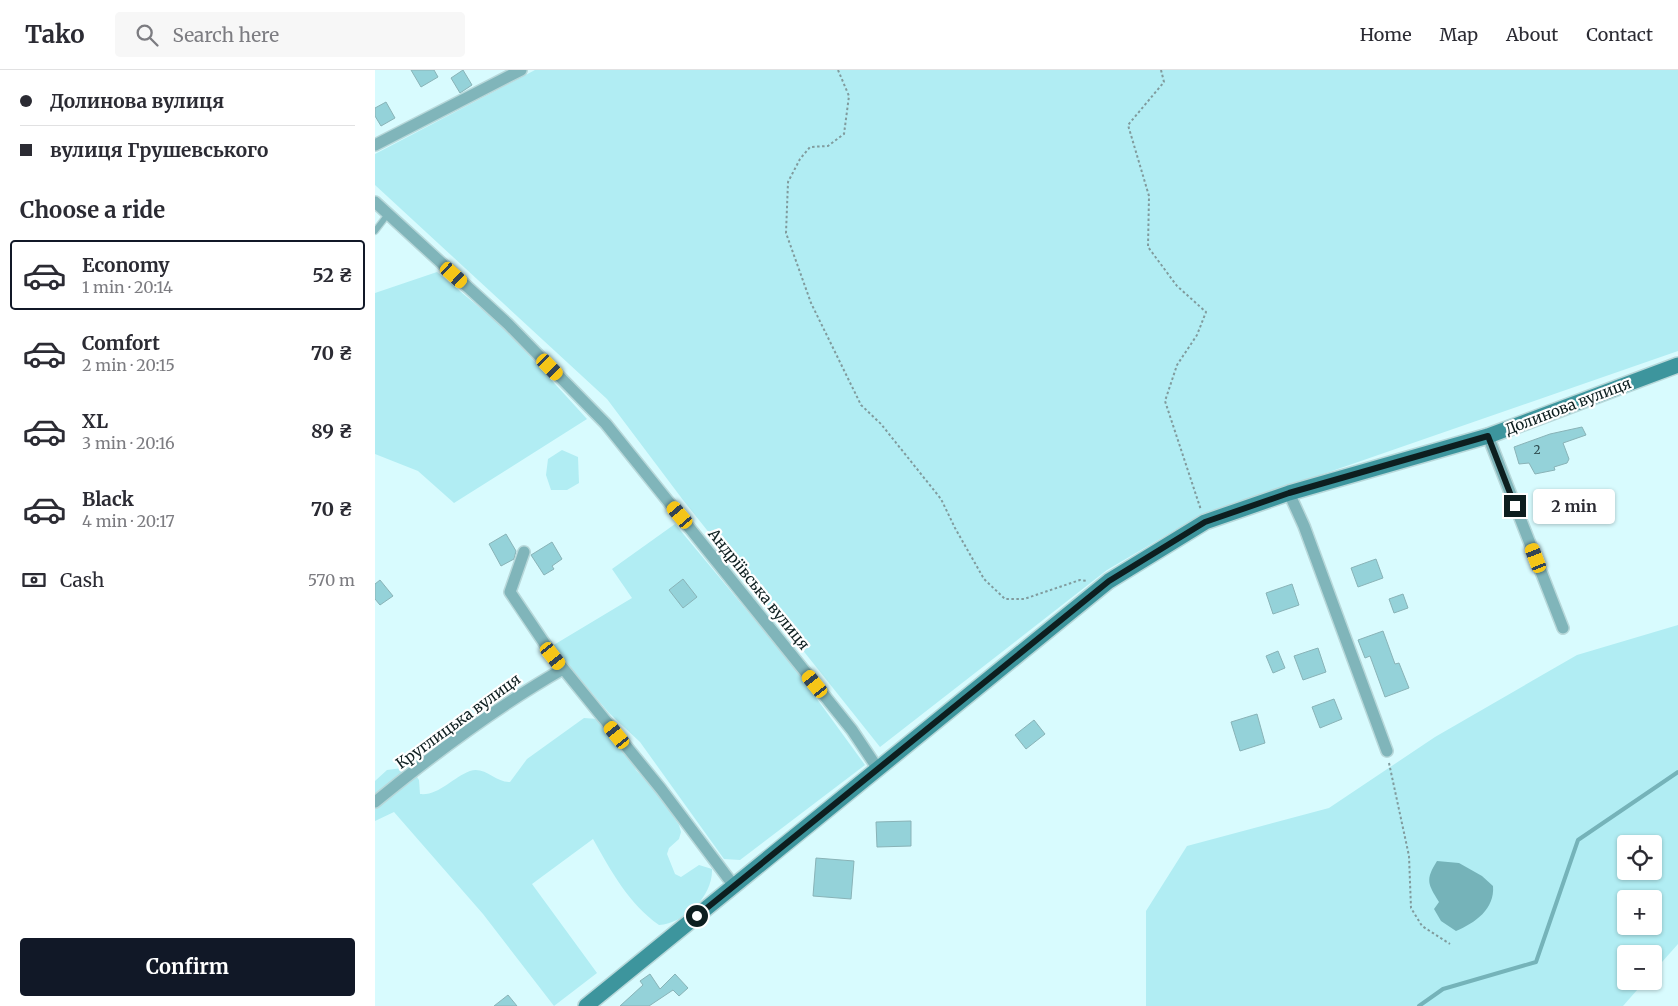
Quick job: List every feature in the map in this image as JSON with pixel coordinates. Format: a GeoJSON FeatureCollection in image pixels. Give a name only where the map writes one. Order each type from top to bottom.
{"type":"FeatureCollection","features":[{"type":"Feature","properties":{"kind":"street"},"geometry":{"type":"LineString","coordinates":[[375,145],[521,70]]}},
{"type":"Feature","properties":{"kind":"street","name":"Андріївська вулиця"},"geometry":{"type":"LineString","coordinates":[[375,202],[508,324],[606,424],[840,715],[878,768]]}},
{"type":"Feature","properties":{"kind":"street","name":"Долинова вулиця"},"geometry":{"type":"LineString","coordinates":[[586,1006],[1109,581],[1205,522],[1289,493],[1488,436],[1678,365]]}},
{"type":"Feature","properties":{"kind":"street"},"geometry":{"type":"LineString","coordinates":[[1488,436],[1563,628]]}},
{"type":"Feature","properties":{"kind":"street"},"geometry":{"type":"LineString","coordinates":[[1289,493],[1304,526],[1387,751]]}},
{"type":"Feature","properties":{"kind":"street"},"geometry":{"type":"LineString","coordinates":[[524,552],[510,592],[563,669],[661,789],[734,886]]}},
{"type":"Feature","properties":{"kind":"street","name":"Круглицька вулиця"},"geometry":{"type":"LineString","coordinates":[[375,802],[432,755],[523,692],[563,669]]}},
{"type":"Feature","properties":{"kind":"lane"},"geometry":{"type":"LineString","coordinates":[[375,230],[388,214]]}},
{"type":"Feature","properties":{"kind":"path"},"geometry":{"type":"LineString","coordinates":[[838,70],[849,96],[844,134],[829,146],[810,147],[800,159],[788,182],[787,233],[811,303],[861,404],[881,424],[941,499],[984,579],[1005,599],[1024,599],[1080,580],[1109,581]]}},
{"type":"Feature","properties":{"kind":"path"},"geometry":{"type":"LineString","coordinates":[[1161,70],[1165,82],[1128,125],[1149,196],[1149,247],[1177,286],[1206,312],[1197,335],[1177,365],[1165,401],[1205,522]]}},
{"type":"Feature","properties":{"kind":"path"},"geometry":{"type":"LineString","coordinates":[[1387,751],[1409,856],[1411,908],[1422,926],[1450,944]]}},
{"type":"Feature","properties":{"kind":"shaded area"},"geometry":{"type":"Polygon","coordinates":[[[535,70],[1678,70],[1678,351],[1194,519],[1107,570],[880,747],[683,500],[607,399],[375,185],[375,154],[535,70]]]}},
{"type":"Feature","properties":{"kind":"shaded area"},"geometry":{"type":"Polygon","coordinates":[[[437,272],[503,327],[587,419],[454,503],[418,471],[375,454],[375,293],[437,272]]]}},
{"type":"Feature","properties":{"kind":"shaded area"},"geometry":{"type":"Polygon","coordinates":[[[562,450],[578,457],[579,483],[567,490],[551,490],[546,475],[548,459],[562,450]]]}},
{"type":"Feature","properties":{"kind":"shaded area"},"geometry":{"type":"Polygon","coordinates":[[[675,524],[793,666],[865,765],[740,860],[724,859],[640,742],[609,713],[552,646],[632,598],[612,569],[675,524]]]}},
{"type":"Feature","properties":{"kind":"shaded area"},"geometry":{"type":"Polygon","coordinates":[[[1678,625],[1678,944],[1662,962],[1662,945],[1617,945],[1617,990],[1637,990],[1623,1006],[1146,1006],[1146,911],[1187,846],[1329,808],[1435,737],[1577,655],[1678,625]]]}},
{"type":"Feature","properties":{"kind":"shaded area"},"geometry":{"type":"Polygon","coordinates":[[[584,718],[598,719],[624,744],[636,770],[659,795],[679,825],[681,832],[679,839],[669,848],[667,854],[675,874],[681,877],[699,865],[712,869],[711,879],[703,898],[687,914],[669,923],[659,925],[648,917],[630,897],[614,875],[593,839],[532,884],[597,973],[554,1006],[483,914],[394,812],[375,821],[375,781],[387,770],[402,768],[415,774],[419,780],[420,794],[427,794],[440,789],[464,774],[475,770],[505,782],[510,782],[527,759],[584,718]]]}},
{"type":"Feature","properties":{"kind":"shaded area"},"geometry":{"type":"Polygon","coordinates":[[[1437,861],[1459,863],[1482,876],[1493,886],[1491,902],[1487,908],[1477,919],[1456,931],[1441,921],[1434,909],[1439,902],[1432,891],[1429,878],[1437,861]]]}},
{"type":"Feature","properties":{"kind":"building"},"geometry":{"type":"Polygon","coordinates":[[[411,70],[434,70],[438,77],[421,87],[411,70]]]}},
{"type":"Feature","properties":{"kind":"building"},"geometry":{"type":"Polygon","coordinates":[[[463,70],[472,85],[460,93],[451,78],[463,70]]]}},
{"type":"Feature","properties":{"kind":"building"},"geometry":{"type":"Polygon","coordinates":[[[386,102],[395,118],[381,126],[375,116],[375,108],[386,102]]]}},
{"type":"Feature","properties":{"kind":"building"},"geometry":{"type":"Polygon","coordinates":[[[1582,427],[1586,435],[1563,443],[1569,459],[1567,463],[1554,467],[1555,470],[1535,474],[1529,463],[1519,464],[1514,447],[1550,434],[1582,427]]]}},
{"type":"Feature","properties":{"kind":"building"},"geometry":{"type":"Polygon","coordinates":[[[506,534],[516,551],[514,559],[501,566],[489,544],[506,534]]]}},
{"type":"Feature","properties":{"kind":"building"},"geometry":{"type":"Polygon","coordinates":[[[552,542],[562,559],[552,566],[554,569],[544,575],[531,555],[552,542]]]}},
{"type":"Feature","properties":{"kind":"building"},"geometry":{"type":"Polygon","coordinates":[[[1376,559],[1383,578],[1358,587],[1351,568],[1376,559]]]}},
{"type":"Feature","properties":{"kind":"building"},"geometry":{"type":"Polygon","coordinates":[[[683,579],[697,597],[683,608],[669,590],[683,579]]]}},
{"type":"Feature","properties":{"kind":"building"},"geometry":{"type":"Polygon","coordinates":[[[380,580],[393,596],[380,605],[375,599],[375,584],[380,580]]]}},
{"type":"Feature","properties":{"kind":"building"},"geometry":{"type":"Polygon","coordinates":[[[1292,584],[1299,605],[1273,614],[1266,593],[1292,584]]]}},
{"type":"Feature","properties":{"kind":"building"},"geometry":{"type":"Polygon","coordinates":[[[1403,594],[1408,608],[1394,613],[1389,599],[1403,594]]]}},
{"type":"Feature","properties":{"kind":"building"},"geometry":{"type":"Polygon","coordinates":[[[1383,631],[1395,664],[1399,663],[1409,688],[1385,697],[1370,656],[1365,658],[1358,640],[1383,631]]]}},
{"type":"Feature","properties":{"kind":"building"},"geometry":{"type":"Polygon","coordinates":[[[1318,648],[1326,672],[1303,680],[1294,656],[1318,648]]]}},
{"type":"Feature","properties":{"kind":"building"},"geometry":{"type":"Polygon","coordinates":[[[1278,651],[1285,668],[1273,673],[1266,656],[1278,651]]]}},
{"type":"Feature","properties":{"kind":"building"},"geometry":{"type":"Polygon","coordinates":[[[1334,699],[1342,719],[1320,728],[1312,707],[1334,699]]]}},
{"type":"Feature","properties":{"kind":"building"},"geometry":{"type":"Polygon","coordinates":[[[1257,714],[1265,743],[1240,751],[1231,722],[1257,714]]]}},
{"type":"Feature","properties":{"kind":"building"},"geometry":{"type":"Polygon","coordinates":[[[1034,720],[1045,734],[1026,749],[1015,735],[1034,720]]]}},
{"type":"Feature","properties":{"kind":"building"},"geometry":{"type":"Polygon","coordinates":[[[911,821],[911,846],[877,847],[876,822],[911,821]]]}},
{"type":"Feature","properties":{"kind":"building"},"geometry":{"type":"Polygon","coordinates":[[[816,858],[854,861],[851,899],[813,896],[816,858]]]}},
{"type":"Feature","properties":{"kind":"building"},"geometry":{"type":"Polygon","coordinates":[[[650,974],[660,989],[675,974],[688,988],[679,996],[673,990],[649,1006],[620,1006],[643,985],[640,981],[650,974]]]}},
{"type":"Feature","properties":{"kind":"building"},"geometry":{"type":"Polygon","coordinates":[[[508,995],[517,1006],[494,1006],[508,995]]]}},
{"type":"Feature","properties":{"kind":"waterway"},"geometry":{"type":"LineString","coordinates":[[1419,1006],[1443,989],[1536,962],[1578,840],[1678,772]]}},
{"type":"Feature","properties":{"kind":"route"},"geometry":{"type":"LineString","coordinates":[[697,916],[1109,581],[1205,522],[1289,493],[1488,436],[1515,506]]}}]}
